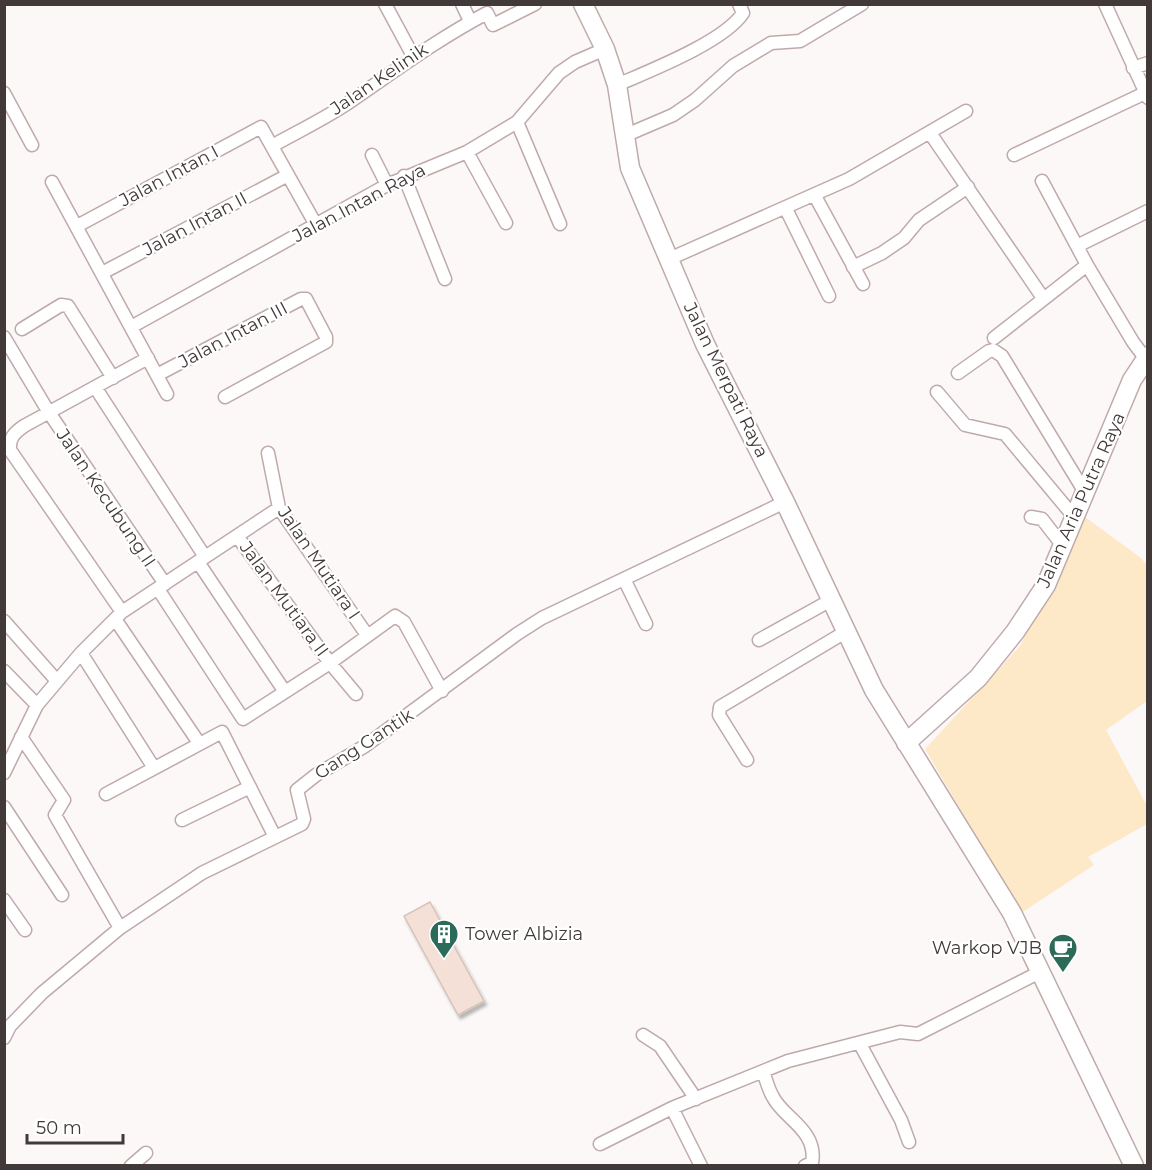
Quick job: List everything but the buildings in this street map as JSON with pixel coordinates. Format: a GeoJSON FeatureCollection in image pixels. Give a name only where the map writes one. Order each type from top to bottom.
{"type":"FeatureCollection","features":[{"type":"Feature","properties":{"kind":"main road","name":"Jalan Merpati Raya"},"geometry":{"type":"LineString","coordinates":[[583,4],[605,49],[617,85],[624,136],[637,186],[705,344],[833,599],[874,690],[1012,914],[1134,1166]]}},
{"type":"Feature","properties":{"kind":"main road","name":"Jalan Aria Putra Raya"},"geometry":{"type":"LineString","coordinates":[[906,743],[978,678],[1015,632],[1046,585],[1132,380],[1146,357]]}},
{"type":"Feature","properties":{"kind":"street"},"geometry":{"type":"LineString","coordinates":[[385,4],[413,56]]}},
{"type":"Feature","properties":{"kind":"street"},"geometry":{"type":"LineString","coordinates":[[462,4],[470,21],[487,13],[493,25],[535,4]]}},
{"type":"Feature","properties":{"kind":"street"},"geometry":{"type":"LineString","coordinates":[[617,85],[650,73],[703,44],[739,20],[743,13],[739,4]]}},
{"type":"Feature","properties":{"kind":"street"},"geometry":{"type":"LineString","coordinates":[[624,136],[673,115],[695,100],[733,66],[771,43],[800,41],[862,4]]}},
{"type":"Feature","properties":{"kind":"street"},"geometry":{"type":"LineString","coordinates":[[1014,155],[1146,96],[1104,4]]}},
{"type":"Feature","properties":{"kind":"street","name":"Jalan Kelinik"},"geometry":{"type":"LineString","coordinates":[[272,147],[345,104],[413,56],[470,21]]}},
{"type":"Feature","properties":{"kind":"street","name":"Jalan Intan Raya"},"geometry":{"type":"LineString","coordinates":[[131,327],[404,176],[467,152],[517,122],[559,73],[575,62],[605,49]]}},
{"type":"Feature","properties":{"kind":"street"},"geometry":{"type":"LineString","coordinates":[[1133,68],[1148,63]]}},
{"type":"Feature","properties":{"kind":"street"},"geometry":{"type":"LineString","coordinates":[[4,93],[32,144]]}},
{"type":"Feature","properties":{"kind":"street"},"geometry":{"type":"LineString","coordinates":[[669,259],[815,196],[966,111]]}},
{"type":"Feature","properties":{"kind":"street"},"geometry":{"type":"LineString","coordinates":[[517,122],[560,224]]}},
{"type":"Feature","properties":{"kind":"street","name":"Jalan Intan I"},"geometry":{"type":"LineString","coordinates":[[76,226],[261,127],[272,147]]}},
{"type":"Feature","properties":{"kind":"street"},"geometry":{"type":"LineString","coordinates":[[930,133],[1043,298]]}},
{"type":"Feature","properties":{"kind":"street"},"geometry":{"type":"LineString","coordinates":[[272,147],[316,225]]}},
{"type":"Feature","properties":{"kind":"street"},"geometry":{"type":"LineString","coordinates":[[467,152],[506,223]]}},
{"type":"Feature","properties":{"kind":"street"},"geometry":{"type":"LineString","coordinates":[[372,155],[387,185]]}},
{"type":"Feature","properties":{"kind":"street","name":"Jalan Intan II"},"geometry":{"type":"LineString","coordinates":[[102,273],[288,175]]}},
{"type":"Feature","properties":{"kind":"street"},"geometry":{"type":"LineString","coordinates":[[404,176],[446,279]]}},
{"type":"Feature","properties":{"kind":"street"},"geometry":{"type":"LineString","coordinates":[[1042,181],[1132,342],[1146,357]]}},
{"type":"Feature","properties":{"kind":"street"},"geometry":{"type":"LineString","coordinates":[[52,182],[167,394]]}},
{"type":"Feature","properties":{"kind":"street"},"geometry":{"type":"LineString","coordinates":[[853,267],[882,253],[904,238],[919,220],[969,187]]}},
{"type":"Feature","properties":{"kind":"street"},"geometry":{"type":"LineString","coordinates":[[815,196],[862,284]]}},
{"type":"Feature","properties":{"kind":"street"},"geometry":{"type":"LineString","coordinates":[[786,209],[829,296]]}},
{"type":"Feature","properties":{"kind":"street"},"geometry":{"type":"LineString","coordinates":[[1079,250],[1081,244],[1148,211]]}},
{"type":"Feature","properties":{"kind":"street"},"geometry":{"type":"LineString","coordinates":[[994,338],[1087,265]]}},
{"type":"Feature","properties":{"kind":"street","name":"Jalan Intan III"},"geometry":{"type":"LineString","coordinates":[[157,375],[301,298],[309,302],[326,337],[323,344],[225,396]]}},
{"type":"Feature","properties":{"kind":"street"},"geometry":{"type":"LineString","coordinates":[[22,329],[61,305],[68,306],[113,378]]}},
{"type":"Feature","properties":{"kind":"street","name":"Jalan Kecubung II"},"geometry":{"type":"LineString","coordinates":[[4,337],[48,411],[161,586],[243,719],[285,692]]}},
{"type":"Feature","properties":{"kind":"street"},"geometry":{"type":"LineString","coordinates":[[958,373],[989,351],[993,350],[1002,356],[1086,494]]}},
{"type":"Feature","properties":{"kind":"street"},"geometry":{"type":"LineString","coordinates":[[148,358],[48,411],[14,434],[8,449],[199,743]]}},
{"type":"Feature","properties":{"kind":"street"},"geometry":{"type":"LineString","coordinates":[[95,387],[285,692],[395,616],[401,619],[442,691]]}},
{"type":"Feature","properties":{"kind":"street"},"geometry":{"type":"LineString","coordinates":[[937,392],[965,425],[1005,434],[1075,518]]}},
{"type":"Feature","properties":{"kind":"street","name":"Jalan Mutiara I"},"geometry":{"type":"LineString","coordinates":[[268,453],[279,508],[367,635]]}},
{"type":"Feature","properties":{"kind":"street","name":"Gang Gantik"},"geometry":{"type":"LineString","coordinates":[[4,1038],[10,1026],[42,993],[120,928],[202,873],[304,823],[297,790],[316,775],[365,746],[542,618],[625,581],[785,502]]}},
{"type":"Feature","properties":{"kind":"street"},"geometry":{"type":"LineString","coordinates":[[4,773],[38,705],[81,653],[118,616],[279,508]]}},
{"type":"Feature","properties":{"kind":"street"},"geometry":{"type":"LineString","coordinates":[[1031,517],[1042,519],[1063,546]]}},
{"type":"Feature","properties":{"kind":"street","name":"Jalan Mutiara II"},"geometry":{"type":"LineString","coordinates":[[237,536],[330,663],[356,694]]}},
{"type":"Feature","properties":{"kind":"street"},"geometry":{"type":"LineString","coordinates":[[625,581],[646,624]]}},
{"type":"Feature","properties":{"kind":"street"},"geometry":{"type":"LineString","coordinates":[[759,640],[833,599]]}},
{"type":"Feature","properties":{"kind":"street"},"geometry":{"type":"LineString","coordinates":[[4,621],[57,681]]}},
{"type":"Feature","properties":{"kind":"street"},"geometry":{"type":"LineString","coordinates":[[747,760],[719,715],[720,707],[847,631]]}},
{"type":"Feature","properties":{"kind":"street"},"geometry":{"type":"LineString","coordinates":[[81,653],[154,768]]}},
{"type":"Feature","properties":{"kind":"street"},"geometry":{"type":"LineString","coordinates":[[4,671],[38,705]]}},
{"type":"Feature","properties":{"kind":"street"},"geometry":{"type":"LineString","coordinates":[[106,794],[222,732],[275,837]]}},
{"type":"Feature","properties":{"kind":"street"},"geometry":{"type":"LineString","coordinates":[[21,737],[64,800],[55,815],[120,928]]}},
{"type":"Feature","properties":{"kind":"street"},"geometry":{"type":"LineString","coordinates":[[182,820],[250,787]]}},
{"type":"Feature","properties":{"kind":"street"},"geometry":{"type":"LineString","coordinates":[[4,807],[62,895]]}},
{"type":"Feature","properties":{"kind":"street"},"geometry":{"type":"LineString","coordinates":[[4,900],[25,930]]}},
{"type":"Feature","properties":{"kind":"street"},"geometry":{"type":"LineString","coordinates":[[600,1144],[672,1108],[788,1061],[861,1044],[900,1032],[918,1034],[1040,972]]}},
{"type":"Feature","properties":{"kind":"street"},"geometry":{"type":"LineString","coordinates":[[643,1035],[660,1046],[696,1100]]}},
{"type":"Feature","properties":{"kind":"street"},"geometry":{"type":"LineString","coordinates":[[861,1044],[902,1120],[909,1142]]}},
{"type":"Feature","properties":{"kind":"street"},"geometry":{"type":"LineString","coordinates":[[763,1071],[773,1097],[803,1129],[813,1156],[812,1163],[805,1166]]}},
{"type":"Feature","properties":{"kind":"street"},"geometry":{"type":"LineString","coordinates":[[672,1108],[701,1166]]}},
{"type":"Feature","properties":{"kind":"street"},"geometry":{"type":"LineString","coordinates":[[131,1166],[146,1153]]}},
{"type":"Feature","properties":{"kind":"shaded area"},"geometry":{"type":"Polygon","coordinates":[[[1085,517],[1141,558],[1148,567],[1147,701],[1106,730],[1147,806],[1147,824],[1088,857],[1094,865],[1021,913],[925,749],[1020,646],[1085,517]]]}},
{"type":"Feature","properties":{"kind":"place","name":"Tower Albizia"},"geometry":{"type":"Point","coordinates":[444,960]}},
{"type":"Feature","properties":{"kind":"place","name":"Warkop VJB"},"geometry":{"type":"Point","coordinates":[1063,974]}}]}
